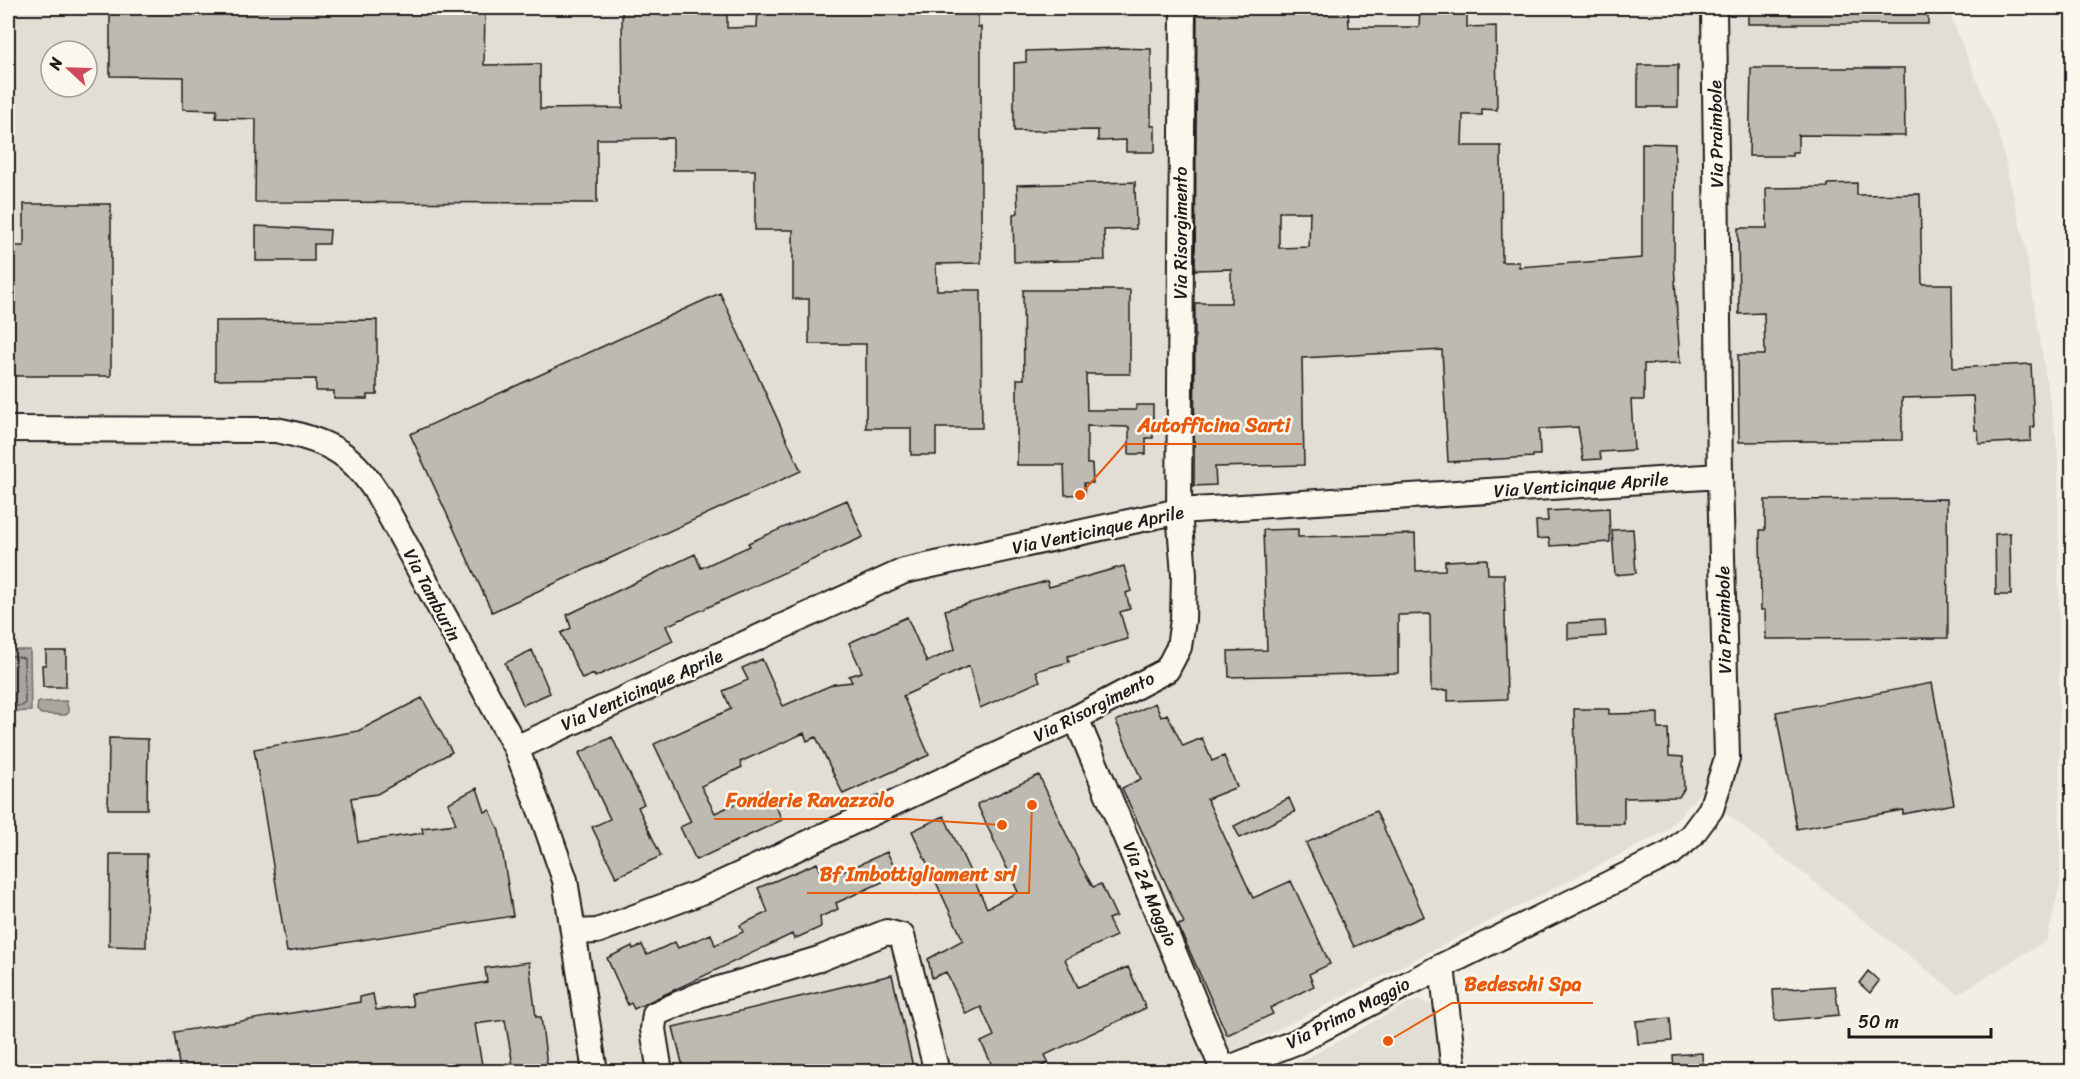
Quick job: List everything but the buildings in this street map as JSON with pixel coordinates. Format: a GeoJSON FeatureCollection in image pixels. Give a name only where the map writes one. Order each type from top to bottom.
{"type":"FeatureCollection","features":[{"type":"Feature","properties":{"kind":"street","name":"Via Risorgimento"},"geometry":{"type":"LineString","coordinates":[[575,932],[597,931],[707,890],[1076,718],[1167,670],[1179,647],[1183,620],[1184,575],[1179,511],[1183,8]]}},
{"type":"Feature","properties":{"kind":"street","name":"Via Praimbole"},"geometry":{"type":"LineString","coordinates":[[1443,966],[1671,853],[1691,836],[1711,810],[1727,758],[1720,476],[1714,8]]}},
{"type":"Feature","properties":{"kind":"street","name":"Via Tamburin"},"geometry":{"type":"LineString","coordinates":[[8,429],[276,430],[297,434],[338,451],[356,462],[368,477],[516,748],[565,880],[596,1071]]}},
{"type":"Feature","properties":{"kind":"street","name":"Via Venticinque Aprile"},"geometry":{"type":"LineString","coordinates":[[516,748],[904,571],[1179,511],[1720,476]]}},
{"type":"Feature","properties":{"kind":"street","name":"Via 24 Maggio"},"geometry":{"type":"LineString","coordinates":[[1076,718],[1221,1071]]}},
{"type":"Feature","properties":{"kind":"street"},"geometry":{"type":"LineString","coordinates":[[660,1071],[653,1029],[655,1014],[699,995],[819,959],[887,932],[902,936],[937,1071]]}},
{"type":"Feature","properties":{"kind":"street","name":"Via Primo Maggio"},"geometry":{"type":"LineString","coordinates":[[1221,1071],[1296,1042],[1443,966]]}},
{"type":"Feature","properties":{"kind":"street"},"geometry":{"type":"LineString","coordinates":[[1443,966],[1454,1071]]}},
{"type":"Feature","properties":{"kind":"shaded area"},"geometry":{"type":"Polygon","coordinates":[[[8,8],[1947,8],[1998,131],[2024,241],[2058,452],[2060,884],[2047,940],[1958,994],[1700,793],[1666,831],[1248,1045],[1171,1071],[8,1071],[8,8]]]}},
{"type":"Feature","properties":{"kind":"shaded area"},"geometry":{"type":"Polygon","coordinates":[[[1420,1000],[1431,1005],[1435,1017],[1440,1071],[1284,1071],[1408,1003],[1420,1000]]]}},
{"type":"Feature","properties":{"kind":"water"},"geometry":{"type":"Polygon","coordinates":[[[8,650],[30,650],[31,711],[8,712],[8,650]]]}},
{"type":"Feature","properties":{"kind":"water"},"geometry":{"type":"Polygon","coordinates":[[[66,701],[69,712],[66,715],[41,714],[37,710],[38,702],[66,701]]]}},
{"type":"Feature","properties":{"kind":"place","name":"Autofficina Sarti"},"geometry":{"type":"Point","coordinates":[1080,495]}},
{"type":"Feature","properties":{"kind":"place","name":"Bf Imbottigliament srl"},"geometry":{"type":"Point","coordinates":[1032,805]}},
{"type":"Feature","properties":{"kind":"place","name":"Fonderie Ravazzolo"},"geometry":{"type":"Point","coordinates":[1002,825]}},
{"type":"Feature","properties":{"kind":"place","name":"Bedeschi Spa"},"geometry":{"type":"Point","coordinates":[1388,1041]}}]}
